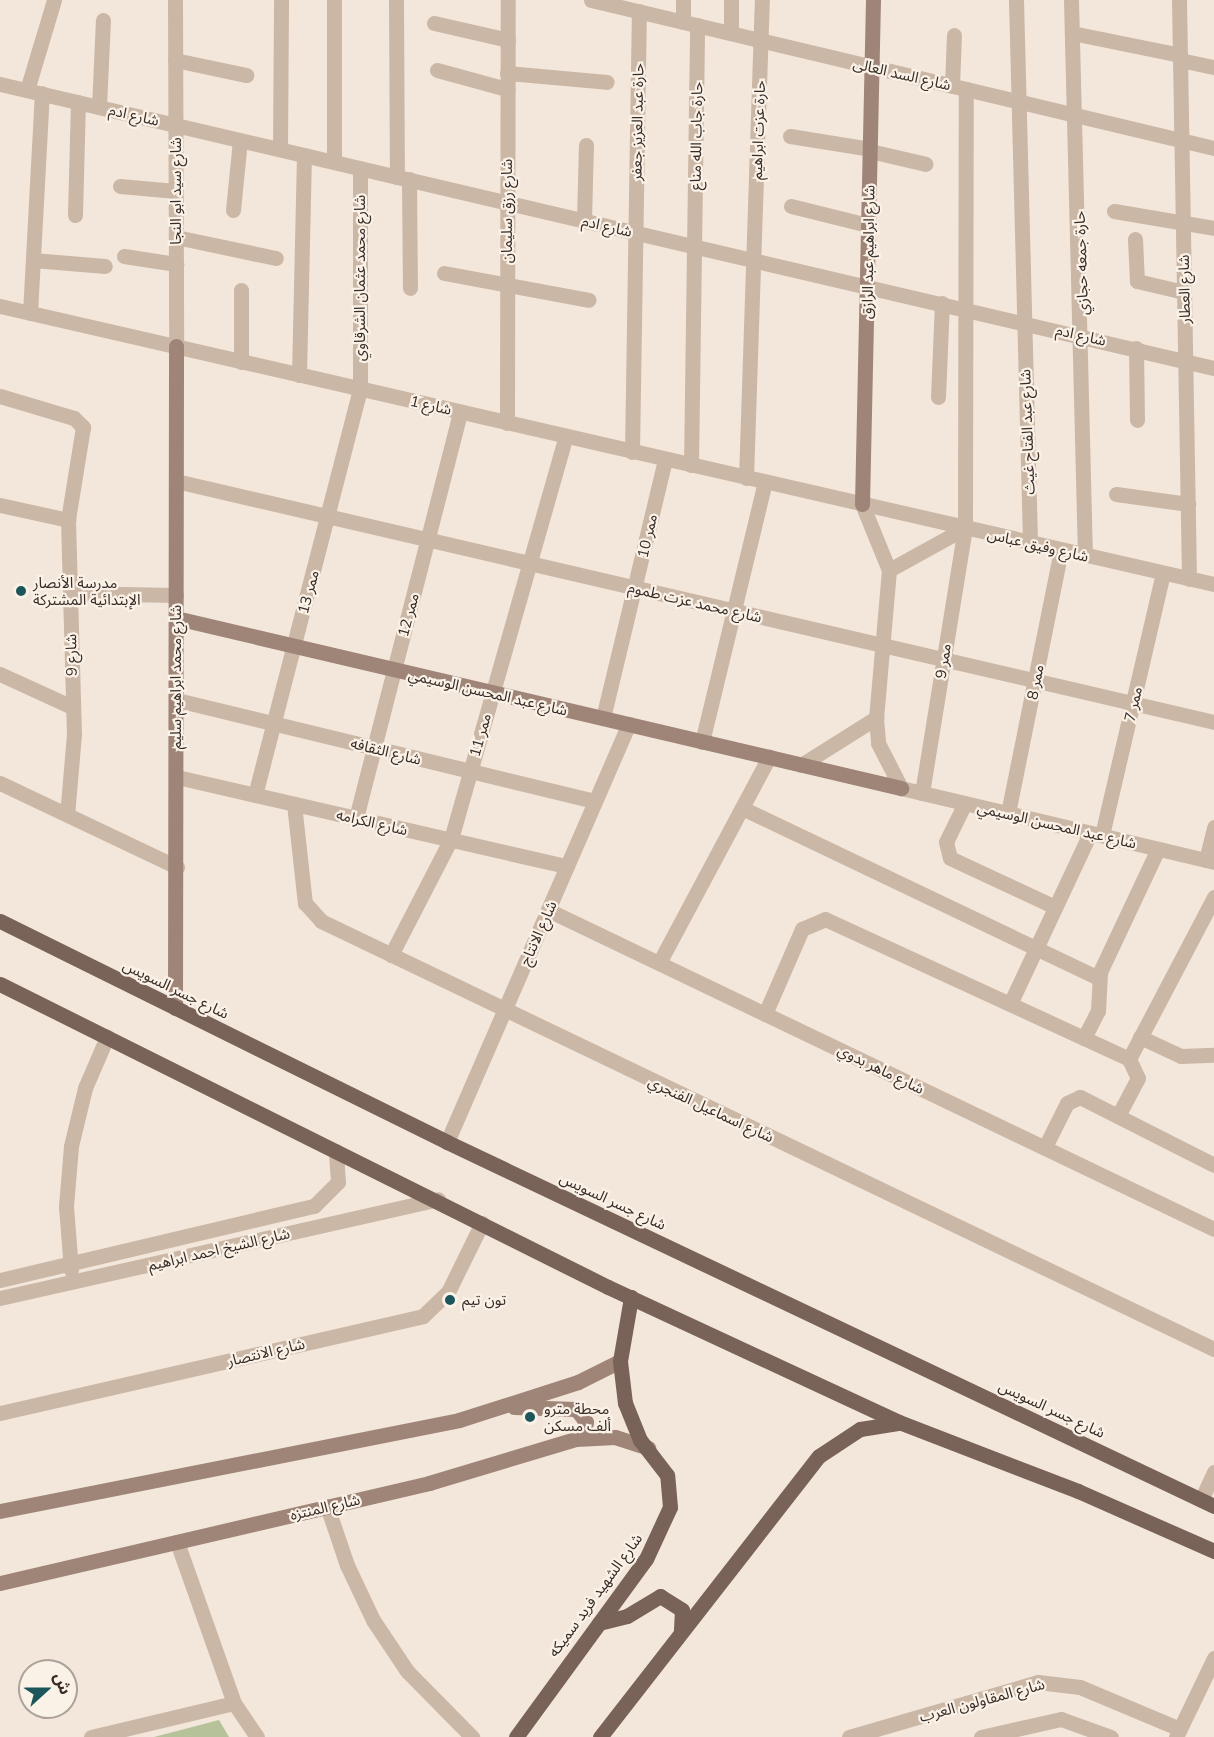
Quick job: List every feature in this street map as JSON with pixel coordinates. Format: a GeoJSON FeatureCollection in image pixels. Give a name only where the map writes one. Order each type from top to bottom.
{"type":"FeatureCollection","features":[{"type":"Feature","properties":{"kind":"main road","name":"شارع جسر السويس"},"geometry":{"type":"LineString","coordinates":[[0,921],[447,1142],[1207,1503]]}},
{"type":"Feature","properties":{"kind":"main road"},"geometry":{"type":"LineString","coordinates":[[0,984],[336,1151],[438,1199],[631,1297],[899,1422],[1078,1491],[1214,1551]]}},
{"type":"Feature","properties":{"kind":"main road","name":"شارع الشهيد فريد سميكه"},"geometry":{"type":"LineString","coordinates":[[516,1737],[650,1552],[670,1507],[668,1476],[630,1423],[620,1361],[631,1297]]}},
{"type":"Feature","properties":{"kind":"main road"},"geometry":{"type":"LineString","coordinates":[[600,1737],[819,1456],[860,1429],[899,1422]]}},
{"type":"Feature","properties":{"kind":"main road"},"geometry":{"type":"LineString","coordinates":[[599,1623],[627,1616],[660,1596],[682,1610],[681,1631]]}},
{"type":"Feature","properties":{"kind":"street"},"geometry":{"type":"LineString","coordinates":[[30,313],[33,260],[34,92],[54,0]]}},
{"type":"Feature","properties":{"kind":"street","name":"شارع سيد ابو النجا"},"geometry":{"type":"LineString","coordinates":[[175,0],[176,346]]}},
{"type":"Feature","properties":{"kind":"street"},"geometry":{"type":"LineString","coordinates":[[280,149],[281,0]]}},
{"type":"Feature","properties":{"kind":"street"},"geometry":{"type":"LineString","coordinates":[[334,0],[334,162]]}},
{"type":"Feature","properties":{"kind":"street"},"geometry":{"type":"LineString","coordinates":[[396,0],[410,288]]}},
{"type":"Feature","properties":{"kind":"street","name":"شارع رزق سليمان"},"geometry":{"type":"LineString","coordinates":[[507,423],[508,0]]}},
{"type":"Feature","properties":{"kind":"street","name":"شارع السد العالى"},"geometry":{"type":"LineString","coordinates":[[591,0],[629,6],[730,33],[1214,148]]}},
{"type":"Feature","properties":{"kind":"street","name":"حارة جاب الله مناع"},"geometry":{"type":"LineString","coordinates":[[684,0],[690,23],[694,246],[691,465]]}},
{"type":"Feature","properties":{"kind":"street"},"geometry":{"type":"LineString","coordinates":[[730,0],[730,33]]}},
{"type":"Feature","properties":{"kind":"street","name":"حارة عزت ابراهيم"},"geometry":{"type":"LineString","coordinates":[[746,478],[762,0]]}},
{"type":"Feature","properties":{"kind":"street","name":"شارع ابراهيم عبد الرازق"},"geometry":{"type":"LineString","coordinates":[[862,504],[873,0]]}},
{"type":"Feature","properties":{"kind":"street","name":"شارع عبد الفتاح غيث"},"geometry":{"type":"LineString","coordinates":[[1016,0],[1030,543]]}},
{"type":"Feature","properties":{"kind":"street","name":"حارة جمعه حجازي"},"geometry":{"type":"LineString","coordinates":[[1071,0],[1083,336],[1085,555]]}},
{"type":"Feature","properties":{"kind":"street","name":"شارع العطار"},"geometry":{"type":"LineString","coordinates":[[1179,0],[1189,579]]}},
{"type":"Feature","properties":{"kind":"street","name":"حارة عبد العزيز جعفر"},"geometry":{"type":"LineString","coordinates":[[629,6],[636,232],[632,452]]}},
{"type":"Feature","properties":{"kind":"street"},"geometry":{"type":"LineString","coordinates":[[99,107],[103,20]]}},
{"type":"Feature","properties":{"kind":"street"},"geometry":{"type":"LineString","coordinates":[[434,24],[508,40]]}},
{"type":"Feature","properties":{"kind":"street"},"geometry":{"type":"LineString","coordinates":[[1072,33],[1180,57],[1214,67]]}},
{"type":"Feature","properties":{"kind":"street","name":"ممر 9"},"geometry":{"type":"LineString","coordinates":[[922,793],[964,528],[965,309],[959,87],[954,35]]}},
{"type":"Feature","properties":{"kind":"street"},"geometry":{"type":"LineString","coordinates":[[176,60],[246,75]]}},
{"type":"Feature","properties":{"kind":"street"},"geometry":{"type":"LineString","coordinates":[[437,70],[507,89]]}},
{"type":"Feature","properties":{"kind":"street"},"geometry":{"type":"LineString","coordinates":[[507,73],[607,82]]}},
{"type":"Feature","properties":{"kind":"street","name":"شارع ادم"},"geometry":{"type":"LineString","coordinates":[[0,84],[1214,368]]}},
{"type":"Feature","properties":{"kind":"street"},"geometry":{"type":"LineString","coordinates":[[75,215],[78,102]]}},
{"type":"Feature","properties":{"kind":"street"},"geometry":{"type":"LineString","coordinates":[[790,136],[870,150],[926,164]]}},
{"type":"Feature","properties":{"kind":"street"},"geometry":{"type":"LineString","coordinates":[[233,210],[240,140]]}},
{"type":"Feature","properties":{"kind":"street"},"geometry":{"type":"LineString","coordinates":[[584,220],[586,145]]}},
{"type":"Feature","properties":{"kind":"street"},"geometry":{"type":"LineString","coordinates":[[299,375],[304,155]]}},
{"type":"Feature","properties":{"kind":"street","name":"شارع محمد عثمان الشرقاوي"},"geometry":{"type":"LineString","coordinates":[[360,168],[360,389]]}},
{"type":"Feature","properties":{"kind":"street"},"geometry":{"type":"LineString","coordinates":[[120,186],[176,191]]}},
{"type":"Feature","properties":{"kind":"street"},"geometry":{"type":"LineString","coordinates":[[791,206],[868,225]]}},
{"type":"Feature","properties":{"kind":"street"},"geometry":{"type":"LineString","coordinates":[[1114,211],[1214,228]]}},
{"type":"Feature","properties":{"kind":"street"},"geometry":{"type":"LineString","coordinates":[[176,237],[276,258]]}},
{"type":"Feature","properties":{"kind":"street"},"geometry":{"type":"LineString","coordinates":[[1136,239],[1137,281],[1184,292]]}},
{"type":"Feature","properties":{"kind":"street"},"geometry":{"type":"LineString","coordinates":[[124,256],[176,264]]}},
{"type":"Feature","properties":{"kind":"street"},"geometry":{"type":"LineString","coordinates":[[33,260],[105,266]]}},
{"type":"Feature","properties":{"kind":"street"},"geometry":{"type":"LineString","coordinates":[[444,273],[589,300]]}},
{"type":"Feature","properties":{"kind":"street"},"geometry":{"type":"LineString","coordinates":[[241,290],[241,362]]}},
{"type":"Feature","properties":{"kind":"street"},"geometry":{"type":"LineString","coordinates":[[938,397],[942,303]]}},
{"type":"Feature","properties":{"kind":"street","name":"شارع 1"},"geometry":{"type":"LineString","coordinates":[[0,306],[862,504]]}},
{"type":"Feature","properties":{"kind":"street","name":"شارع محمد ابراهيم سليم"},"geometry":{"type":"LineString","coordinates":[[175,1008],[176,346]]}},
{"type":"Feature","properties":{"kind":"street"},"geometry":{"type":"LineString","coordinates":[[1136,348],[1137,420]]}},
{"type":"Feature","properties":{"kind":"street","name":"ممر 13"},"geometry":{"type":"LineString","coordinates":[[255,795],[360,389]]}},
{"type":"Feature","properties":{"kind":"street","name":"شارع 9"},"geometry":{"type":"LineString","coordinates":[[0,396],[81,424],[68,520],[74,761],[67,815]]}},
{"type":"Feature","properties":{"kind":"street","name":"ممر 12"},"geometry":{"type":"LineString","coordinates":[[356,818],[460,412]]}},
{"type":"Feature","properties":{"kind":"street","name":"ممر 11"},"geometry":{"type":"LineString","coordinates":[[391,955],[451,839],[566,436]]}},
{"type":"Feature","properties":{"kind":"street","name":"ممر 10"},"geometry":{"type":"LineString","coordinates":[[603,718],[665,459]]}},
{"type":"Feature","properties":{"kind":"street","name":"شارع محمد عزت طموم"},"geometry":{"type":"LineString","coordinates":[[176,481],[1214,722]]}},
{"type":"Feature","properties":{"kind":"street"},"geometry":{"type":"LineString","coordinates":[[702,742],[765,482]]}},
{"type":"Feature","properties":{"kind":"street"},"geometry":{"type":"LineString","coordinates":[[1116,494],[1188,504]]}},
{"type":"Feature","properties":{"kind":"street"},"geometry":{"type":"LineString","coordinates":[[862,504],[889,570],[876,718],[878,743],[901,788]]}},
{"type":"Feature","properties":{"kind":"street","name":"شارع وفيق عباس"},"geometry":{"type":"LineString","coordinates":[[862,504],[1214,584]]}},
{"type":"Feature","properties":{"kind":"street"},"geometry":{"type":"LineString","coordinates":[[0,505],[68,520]]}},
{"type":"Feature","properties":{"kind":"street"},"geometry":{"type":"LineString","coordinates":[[889,570],[964,528]]}},
{"type":"Feature","properties":{"kind":"street","name":"ممر 8"},"geometry":{"type":"LineString","coordinates":[[1008,813],[1061,550]]}},
{"type":"Feature","properties":{"kind":"street","name":"ممر 7"},"geometry":{"type":"LineString","coordinates":[[1010,1004],[1055,908],[1096,834],[1133,703],[1163,573]]}},
{"type":"Feature","properties":{"kind":"street"},"geometry":{"type":"LineString","coordinates":[[70,593],[176,595]]}},
{"type":"Feature","properties":{"kind":"street","name":"شارع عبد المحسن الوسيمي"},"geometry":{"type":"LineString","coordinates":[[176,618],[1210,861]]}},
{"type":"Feature","properties":{"kind":"street"},"geometry":{"type":"LineString","coordinates":[[0,674],[72,707]]}},
{"type":"Feature","properties":{"kind":"street","name":"شارع الثقافه"},"geometry":{"type":"LineString","coordinates":[[177,700],[595,801]]}},
{"type":"Feature","properties":{"kind":"street"},"geometry":{"type":"LineString","coordinates":[[801,765],[876,718]]}},
{"type":"Feature","properties":{"kind":"street","name":"شارع الانتاج"},"geometry":{"type":"LineString","coordinates":[[447,1142],[629,724]]}},
{"type":"Feature","properties":{"kind":"street"},"geometry":{"type":"LineString","coordinates":[[659,963],[769,757]]}},
{"type":"Feature","properties":{"kind":"street","name":"شارع الكرامه"},"geometry":{"type":"LineString","coordinates":[[177,777],[567,866]]}},
{"type":"Feature","properties":{"kind":"street"},"geometry":{"type":"LineString","coordinates":[[0,783],[177,867]]}},
{"type":"Feature","properties":{"kind":"street"},"geometry":{"type":"LineString","coordinates":[[965,803],[946,842],[950,858],[1055,908]]}},
{"type":"Feature","properties":{"kind":"street","name":"شارع اسماعيل الفنجري"},"geometry":{"type":"LineString","coordinates":[[294,804],[309,910],[391,955],[504,1011],[1214,1349]]}},
{"type":"Feature","properties":{"kind":"street"},"geometry":{"type":"LineString","coordinates":[[742,808],[1099,978]]}},
{"type":"Feature","properties":{"kind":"street"},"geometry":{"type":"LineString","coordinates":[[1210,861],[1214,827]]}},
{"type":"Feature","properties":{"kind":"street"},"geometry":{"type":"LineString","coordinates":[[1084,1038],[1098,1011],[1099,978],[1158,849]]}},
{"type":"Feature","properties":{"kind":"street"},"geometry":{"type":"LineString","coordinates":[[1129,1059],[1214,897]]}},
{"type":"Feature","properties":{"kind":"street","name":"شارع ماهر بدوي"},"geometry":{"type":"LineString","coordinates":[[548,910],[1045,1147],[1213,1224]]}},
{"type":"Feature","properties":{"kind":"street"},"geometry":{"type":"LineString","coordinates":[[765,1014],[802,929],[818,920],[1129,1059],[1138,1078],[1118,1116]]}},
{"type":"Feature","properties":{"kind":"street"},"geometry":{"type":"LineString","coordinates":[[73,1282],[66,1206],[71,1146],[85,1088],[107,1037]]}},
{"type":"Feature","properties":{"kind":"street"},"geometry":{"type":"LineString","coordinates":[[1140,1037],[1181,1056],[1214,1054]]}},
{"type":"Feature","properties":{"kind":"street"},"geometry":{"type":"LineString","coordinates":[[1045,1147],[1073,1098],[1118,1116],[1214,1165]]}},
{"type":"Feature","properties":{"kind":"street"},"geometry":{"type":"LineString","coordinates":[[336,1151],[338,1182],[322,1202],[337,1210],[339,1221]]}},
{"type":"Feature","properties":{"kind":"street","name":"شارع الشيخ احمد ابراهيم"},"geometry":{"type":"LineString","coordinates":[[0,1298],[438,1199]]}},
{"type":"Feature","properties":{"kind":"street","name":"شارع الشيخ احمد ابراهيم"},"geometry":{"type":"LineString","coordinates":[[0,1280],[322,1202]]}},
{"type":"Feature","properties":{"kind":"street","name":"شارع الانتصار"},"geometry":{"type":"LineString","coordinates":[[0,1413],[423,1316],[448,1292],[482,1223]]}},
{"type":"Feature","properties":{"kind":"street"},"geometry":{"type":"LineString","coordinates":[[0,1511],[503,1406],[578,1382],[620,1361]]}},
{"type":"Feature","properties":{"kind":"street"},"geometry":{"type":"LineString","coordinates":[[503,1406],[576,1409],[586,1422],[583,1438]]}},
{"type":"Feature","properties":{"kind":"street","name":"شارع المنتزه"},"geometry":{"type":"LineString","coordinates":[[0,1583],[327,1506],[583,1438],[615,1437],[648,1448]]}},
{"type":"Feature","properties":{"kind":"street"},"geometry":{"type":"LineString","coordinates":[[1207,1503],[1214,1472]]}},
{"type":"Feature","properties":{"kind":"street"},"geometry":{"type":"LineString","coordinates":[[327,1506],[373,1620],[407,1671],[472,1737]]}},
{"type":"Feature","properties":{"kind":"street"},"geometry":{"type":"LineString","coordinates":[[177,1542],[234,1703],[257,1737]]}},
{"type":"Feature","properties":{"kind":"street"},"geometry":{"type":"LineString","coordinates":[[1178,1733],[1214,1658]]}},
{"type":"Feature","properties":{"kind":"street","name":"شارع المقاولون العرب"},"geometry":{"type":"LineString","coordinates":[[849,1737],[1038,1682],[1080,1687],[1178,1733]]}},
{"type":"Feature","properties":{"kind":"street"},"geometry":{"type":"LineString","coordinates":[[91,1737],[234,1703]]}},
{"type":"Feature","properties":{"kind":"street"},"geometry":{"type":"LineString","coordinates":[[981,1737],[1061,1719],[1111,1737]]}},
{"type":"Feature","properties":{"kind":"green space"},"geometry":{"type":"Polygon","coordinates":[[[219,1720],[229,1737],[154,1737],[219,1720]]]}},
{"type":"Feature","properties":{"kind":"place","name":"مدرسة الأنصار الإبتدائية المشتركة"},"geometry":{"type":"Point","coordinates":[21,591]}},
{"type":"Feature","properties":{"kind":"place","name":"تون تيم"},"geometry":{"type":"Point","coordinates":[450,1300]}},
{"type":"Feature","properties":{"kind":"place","name":"محطة مترو ألف مسكن"},"geometry":{"type":"Point","coordinates":[530,1417]}}]}
